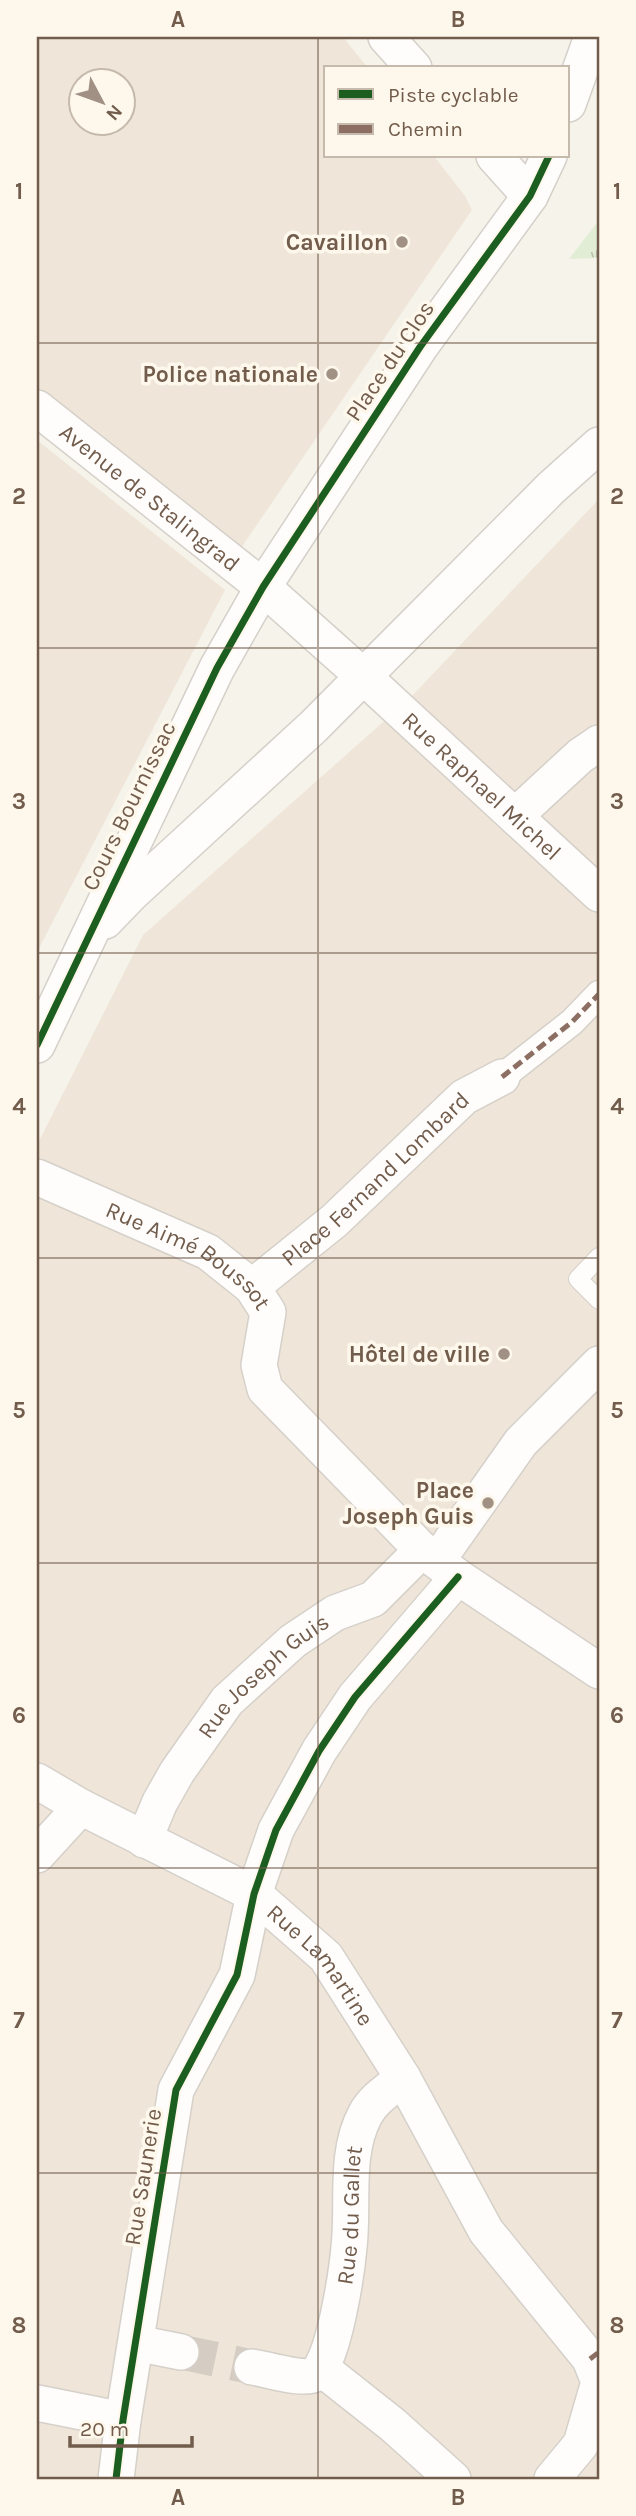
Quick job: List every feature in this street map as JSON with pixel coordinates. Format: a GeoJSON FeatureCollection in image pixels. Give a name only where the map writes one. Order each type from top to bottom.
{"type":"FeatureCollection","features":[{"type":"Feature","properties":{"kind":"street"},"geometry":{"type":"LineString","coordinates":[[386,37],[412,66]]}},
{"type":"Feature","properties":{"kind":"street"},"geometry":{"type":"LineString","coordinates":[[570,98],[592,37]]}},
{"type":"Feature","properties":{"kind":"street"},"geometry":{"type":"LineString","coordinates":[[496,158],[530,196]]}},
{"type":"Feature","properties":{"kind":"street","name":"Place du Clos"},"geometry":{"type":"LineString","coordinates":[[263,587],[420,347],[530,196],[548,158]]}},
{"type":"Feature","properties":{"kind":"street","name":"Avenue de Stalingrad"},"geometry":{"type":"LineString","coordinates":[[37,408],[263,587]]}},
{"type":"Feature","properties":{"kind":"street"},"geometry":{"type":"LineString","coordinates":[[263,587],[364,677],[551,488],[599,445]]}},
{"type":"Feature","properties":{"kind":"street","name":"Cours Bournissac"},"geometry":{"type":"LineString","coordinates":[[37,1045],[217,668],[263,587]]}},
{"type":"Feature","properties":{"kind":"street","name":"Cours Bournissac"},"geometry":{"type":"LineString","coordinates":[[86,941],[131,894],[364,677]]}},
{"type":"Feature","properties":{"kind":"street","name":"Rue Raphael Michel"},"geometry":{"type":"LineString","coordinates":[[364,677],[599,894]]}},
{"type":"Feature","properties":{"kind":"street"},"geometry":{"type":"LineString","coordinates":[[515,816],[580,756],[599,743]]}},
{"type":"Feature","properties":{"kind":"street"},"geometry":{"type":"LineString","coordinates":[[502,1077],[572,1022],[599,994]]}},
{"type":"Feature","properties":{"kind":"street","name":"Place Fernand Lombard"},"geometry":{"type":"LineString","coordinates":[[252,1287],[334,1221],[464,1097],[502,1077]]}},
{"type":"Feature","properties":{"kind":"street","name":"Rue Aimé Boussot"},"geometry":{"type":"LineString","coordinates":[[37,1177],[208,1252],[252,1287],[268,1312],[259,1365],[265,1389],[439,1563],[599,1671]]}},
{"type":"Feature","properties":{"kind":"street"},"geometry":{"type":"LineString","coordinates":[[439,1563],[521,1442],[599,1364]]}},
{"type":"Feature","properties":{"kind":"street","name":"Rue Joseph Guis"},"geometry":{"type":"LineString","coordinates":[[144,1840],[160,1802],[177,1772],[227,1701],[293,1641],[335,1614],[373,1599],[439,1563]]}},
{"type":"Feature","properties":{"kind":"street","name":"Rue Lamartine"},"geometry":{"type":"LineString","coordinates":[[439,1563],[399,1644],[355,1698],[319,1751],[276,1830],[254,1894],[326,1957],[403,2078],[486,2231],[595,2356]]}},
{"type":"Feature","properties":{"kind":"street"},"geometry":{"type":"LineString","coordinates":[[373,1599],[399,1622],[402,1634],[399,1644]]}},
{"type":"Feature","properties":{"kind":"street"},"geometry":{"type":"LineString","coordinates":[[37,1781],[80,1807],[254,1894]]}},
{"type":"Feature","properties":{"kind":"street"},"geometry":{"type":"LineString","coordinates":[[37,1855],[80,1807]]}},
{"type":"Feature","properties":{"kind":"street","name":"Rue Saunerie"},"geometry":{"type":"LineString","coordinates":[[116,2479],[176,2090],[236,1975],[254,1894]]}},
{"type":"Feature","properties":{"kind":"street","name":"Rue du Gallet"},"geometry":{"type":"LineString","coordinates":[[321,2368],[331,2348],[349,2247],[354,2148],[365,2115],[375,2101],[403,2078]]}},
{"type":"Feature","properties":{"kind":"street"},"geometry":{"type":"LineString","coordinates":[[136,2343],[181,2352]]}},
{"type":"Feature","properties":{"kind":"street"},"geometry":{"type":"LineString","coordinates":[[552,2479],[590,2451],[599,2382],[595,2356]]}},
{"type":"Feature","properties":{"kind":"street"},"geometry":{"type":"LineString","coordinates":[[252,2367],[304,2377],[315,2374],[321,2368],[393,2425],[453,2479]]}},
{"type":"Feature","properties":{"kind":"street"},"geometry":{"type":"LineString","coordinates":[[37,2403],[123,2420]]}},
{"type":"Feature","properties":{"kind":"lane"},"geometry":{"type":"LineString","coordinates":[[599,1257],[578,1279],[599,1300]]}},
{"type":"Feature","properties":{"kind":"shaded area"},"geometry":{"type":"Polygon","coordinates":[[[37,37],[343,37],[366,66],[324,66],[324,158],[436,158],[465,196],[472,210],[239,551],[37,387],[37,37]]]}},
{"type":"Feature","properties":{"kind":"shaded area"},"geometry":{"type":"Polygon","coordinates":[[[37,440],[225,590],[37,952],[37,440]]]}},
{"type":"Feature","properties":{"kind":"shaded area"},"geometry":{"type":"Polygon","coordinates":[[[599,499],[599,2479],[37,2479],[37,1145],[143,935],[409,699],[599,499]]]}},
{"type":"Feature","properties":{"kind":"green space"},"geometry":{"type":"Polygon","coordinates":[[[599,220],[599,258],[569,259],[599,220]]]}},
{"type":"Feature","properties":{"kind":"tunnel"},"geometry":{"type":"LineString","coordinates":[[181,2352],[252,2367]]}},
{"type":"Feature","properties":{"kind":"marked path"},"geometry":{"type":"LineString","coordinates":[[502,1077],[572,1022],[599,994]]}},
{"type":"Feature","properties":{"kind":"marked path"},"geometry":{"type":"LineString","coordinates":[[590,2359],[599,2352]]}},
{"type":"Feature","properties":{"kind":"cycle path"},"geometry":{"type":"LineString","coordinates":[[37,1045],[217,668],[263,587],[420,347],[530,196],[548,158]]}},
{"type":"Feature","properties":{"kind":"cycle path"},"geometry":{"type":"LineString","coordinates":[[116,2479],[176,2090],[237,1975],[254,1894],[276,1830],[319,1751],[355,1697],[458,1577]]}},
{"type":"Feature","properties":{"kind":"place","name":"Cavaillon"},"geometry":{"type":"Point","coordinates":[402,242]}},
{"type":"Feature","properties":{"kind":"place","name":"Police nationale"},"geometry":{"type":"Point","coordinates":[332,374]}},
{"type":"Feature","properties":{"kind":"place","name":"Hôtel de ville"},"geometry":{"type":"Point","coordinates":[504,1354]}},
{"type":"Feature","properties":{"kind":"place","name":"Place Joseph Guis"},"geometry":{"type":"Point","coordinates":[488,1503]}}]}
